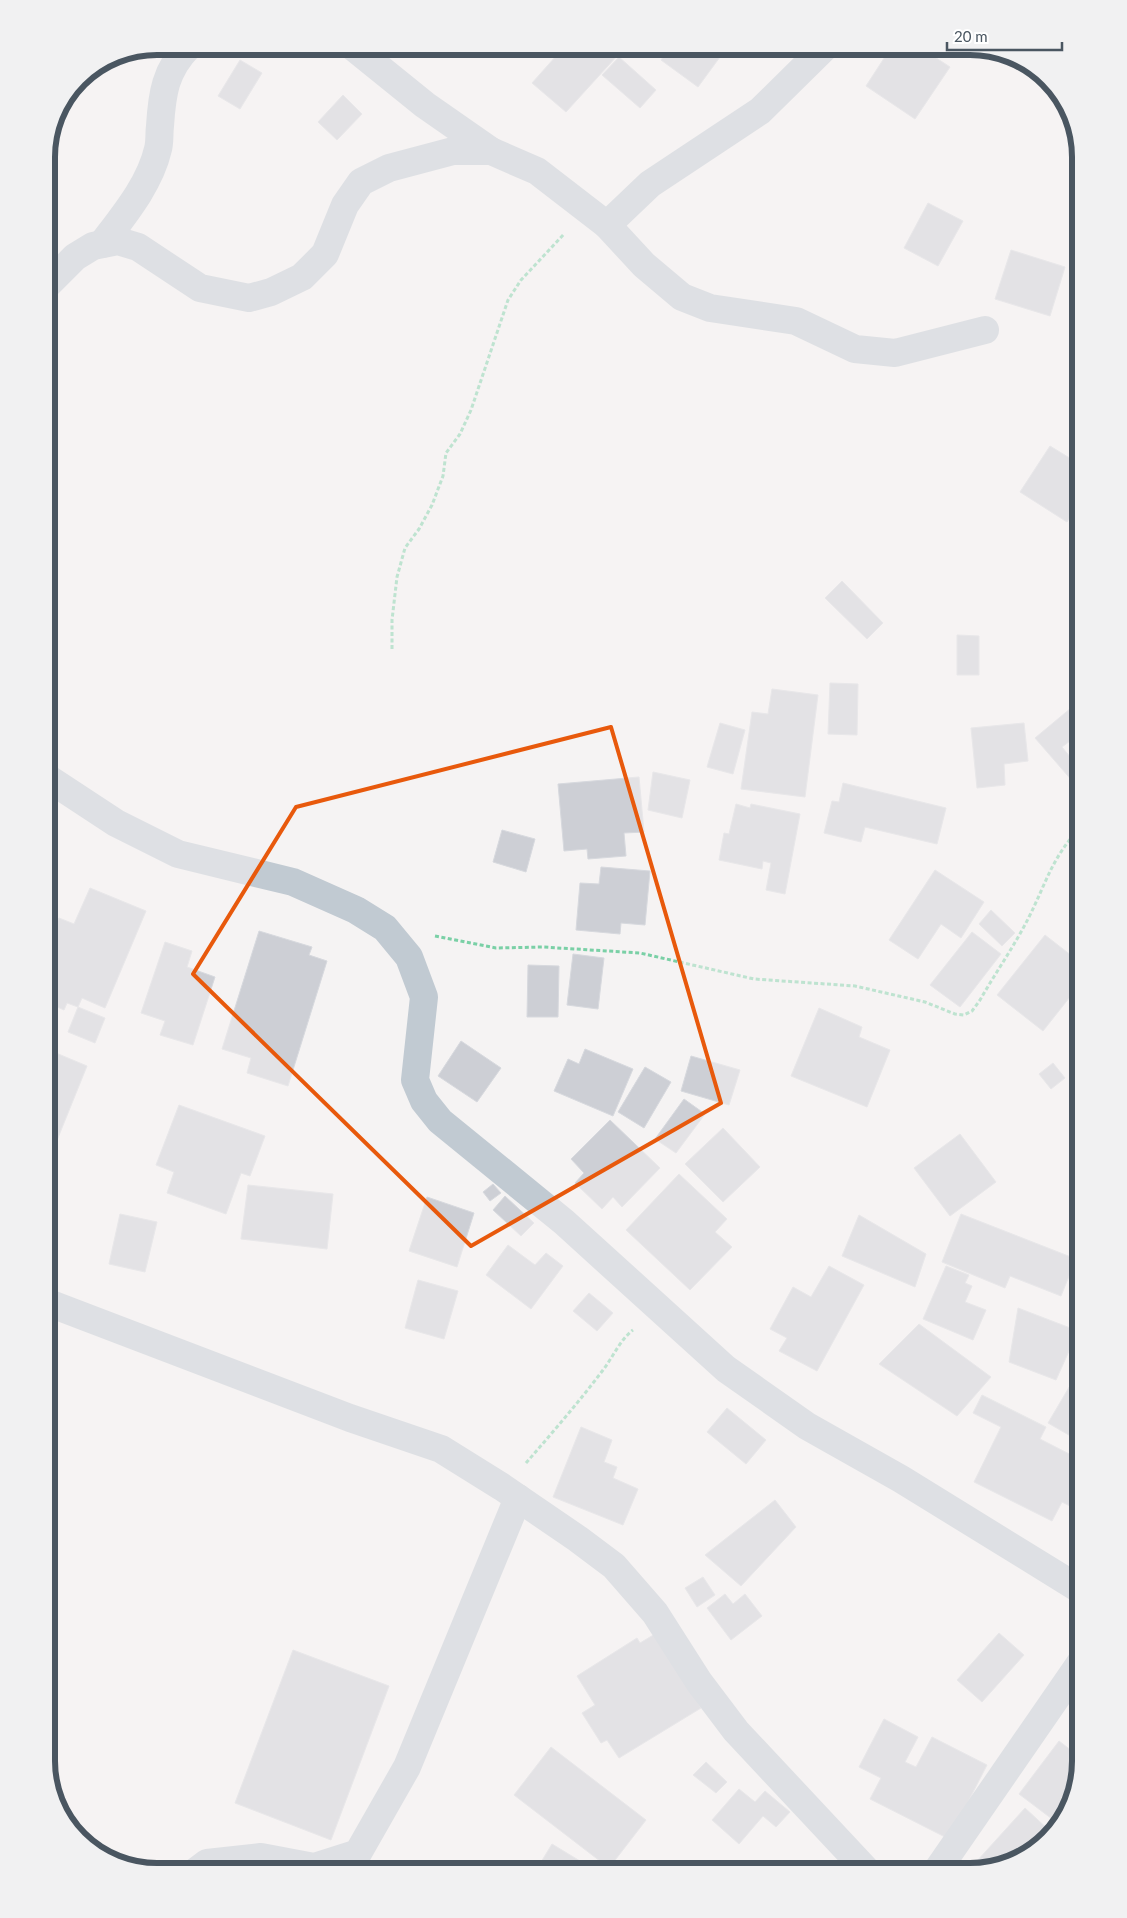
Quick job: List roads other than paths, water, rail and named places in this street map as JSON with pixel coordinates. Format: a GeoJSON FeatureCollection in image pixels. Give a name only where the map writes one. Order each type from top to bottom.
{"type":"FeatureCollection","features":[{"type":"Feature","properties":{"kind":"street"},"geometry":{"type":"LineString","coordinates":[[102,244],[128,210],[145,180],[158,148],[162,90],[180,55]]}},
{"type":"Feature","properties":{"kind":"street"},"geometry":{"type":"LineString","coordinates":[[363,55],[426,105],[491,151],[537,171],[599,218],[644,265],[682,296],[710,308],[796,321],[855,349],[895,353],[985,330]]}},
{"type":"Feature","properties":{"kind":"street"},"geometry":{"type":"LineString","coordinates":[[599,218],[760,111],[817,55]]}},
{"type":"Feature","properties":{"kind":"street"},"geometry":{"type":"LineString","coordinates":[[55,277],[75,257],[93,246],[118,241],[138,247],[200,288],[249,298],[270,292],[302,277],[325,254],[344,205],[362,182],[390,168],[453,151],[491,151]]}},
{"type":"Feature","properties":{"kind":"street"},"geometry":{"type":"LineString","coordinates":[[55,783],[116,823],[178,854],[293,882],[356,910],[385,928],[409,957],[424,997],[414,1080],[424,1101],[440,1121],[564,1222],[726,1369],[807,1426],[901,1479],[1072,1584]]}},
{"type":"Feature","properties":{"kind":"street"},"geometry":{"type":"LineString","coordinates":[[55,1305],[350,1418],[441,1449],[510,1492],[614,1566],[655,1613],[699,1682],[736,1731],[860,1863]]}},
{"type":"Feature","properties":{"kind":"street"},"geometry":{"type":"LineString","coordinates":[[327,1863],[358,1853],[407,1767],[510,1492]]}},
{"type":"Feature","properties":{"kind":"street"},"geometry":{"type":"LineString","coordinates":[[942,1863],[1072,1675]]}},
{"type":"Feature","properties":{"kind":"street"},"geometry":{"type":"LineString","coordinates":[[206,1863],[261,1857],[293,1863]]}}]}
